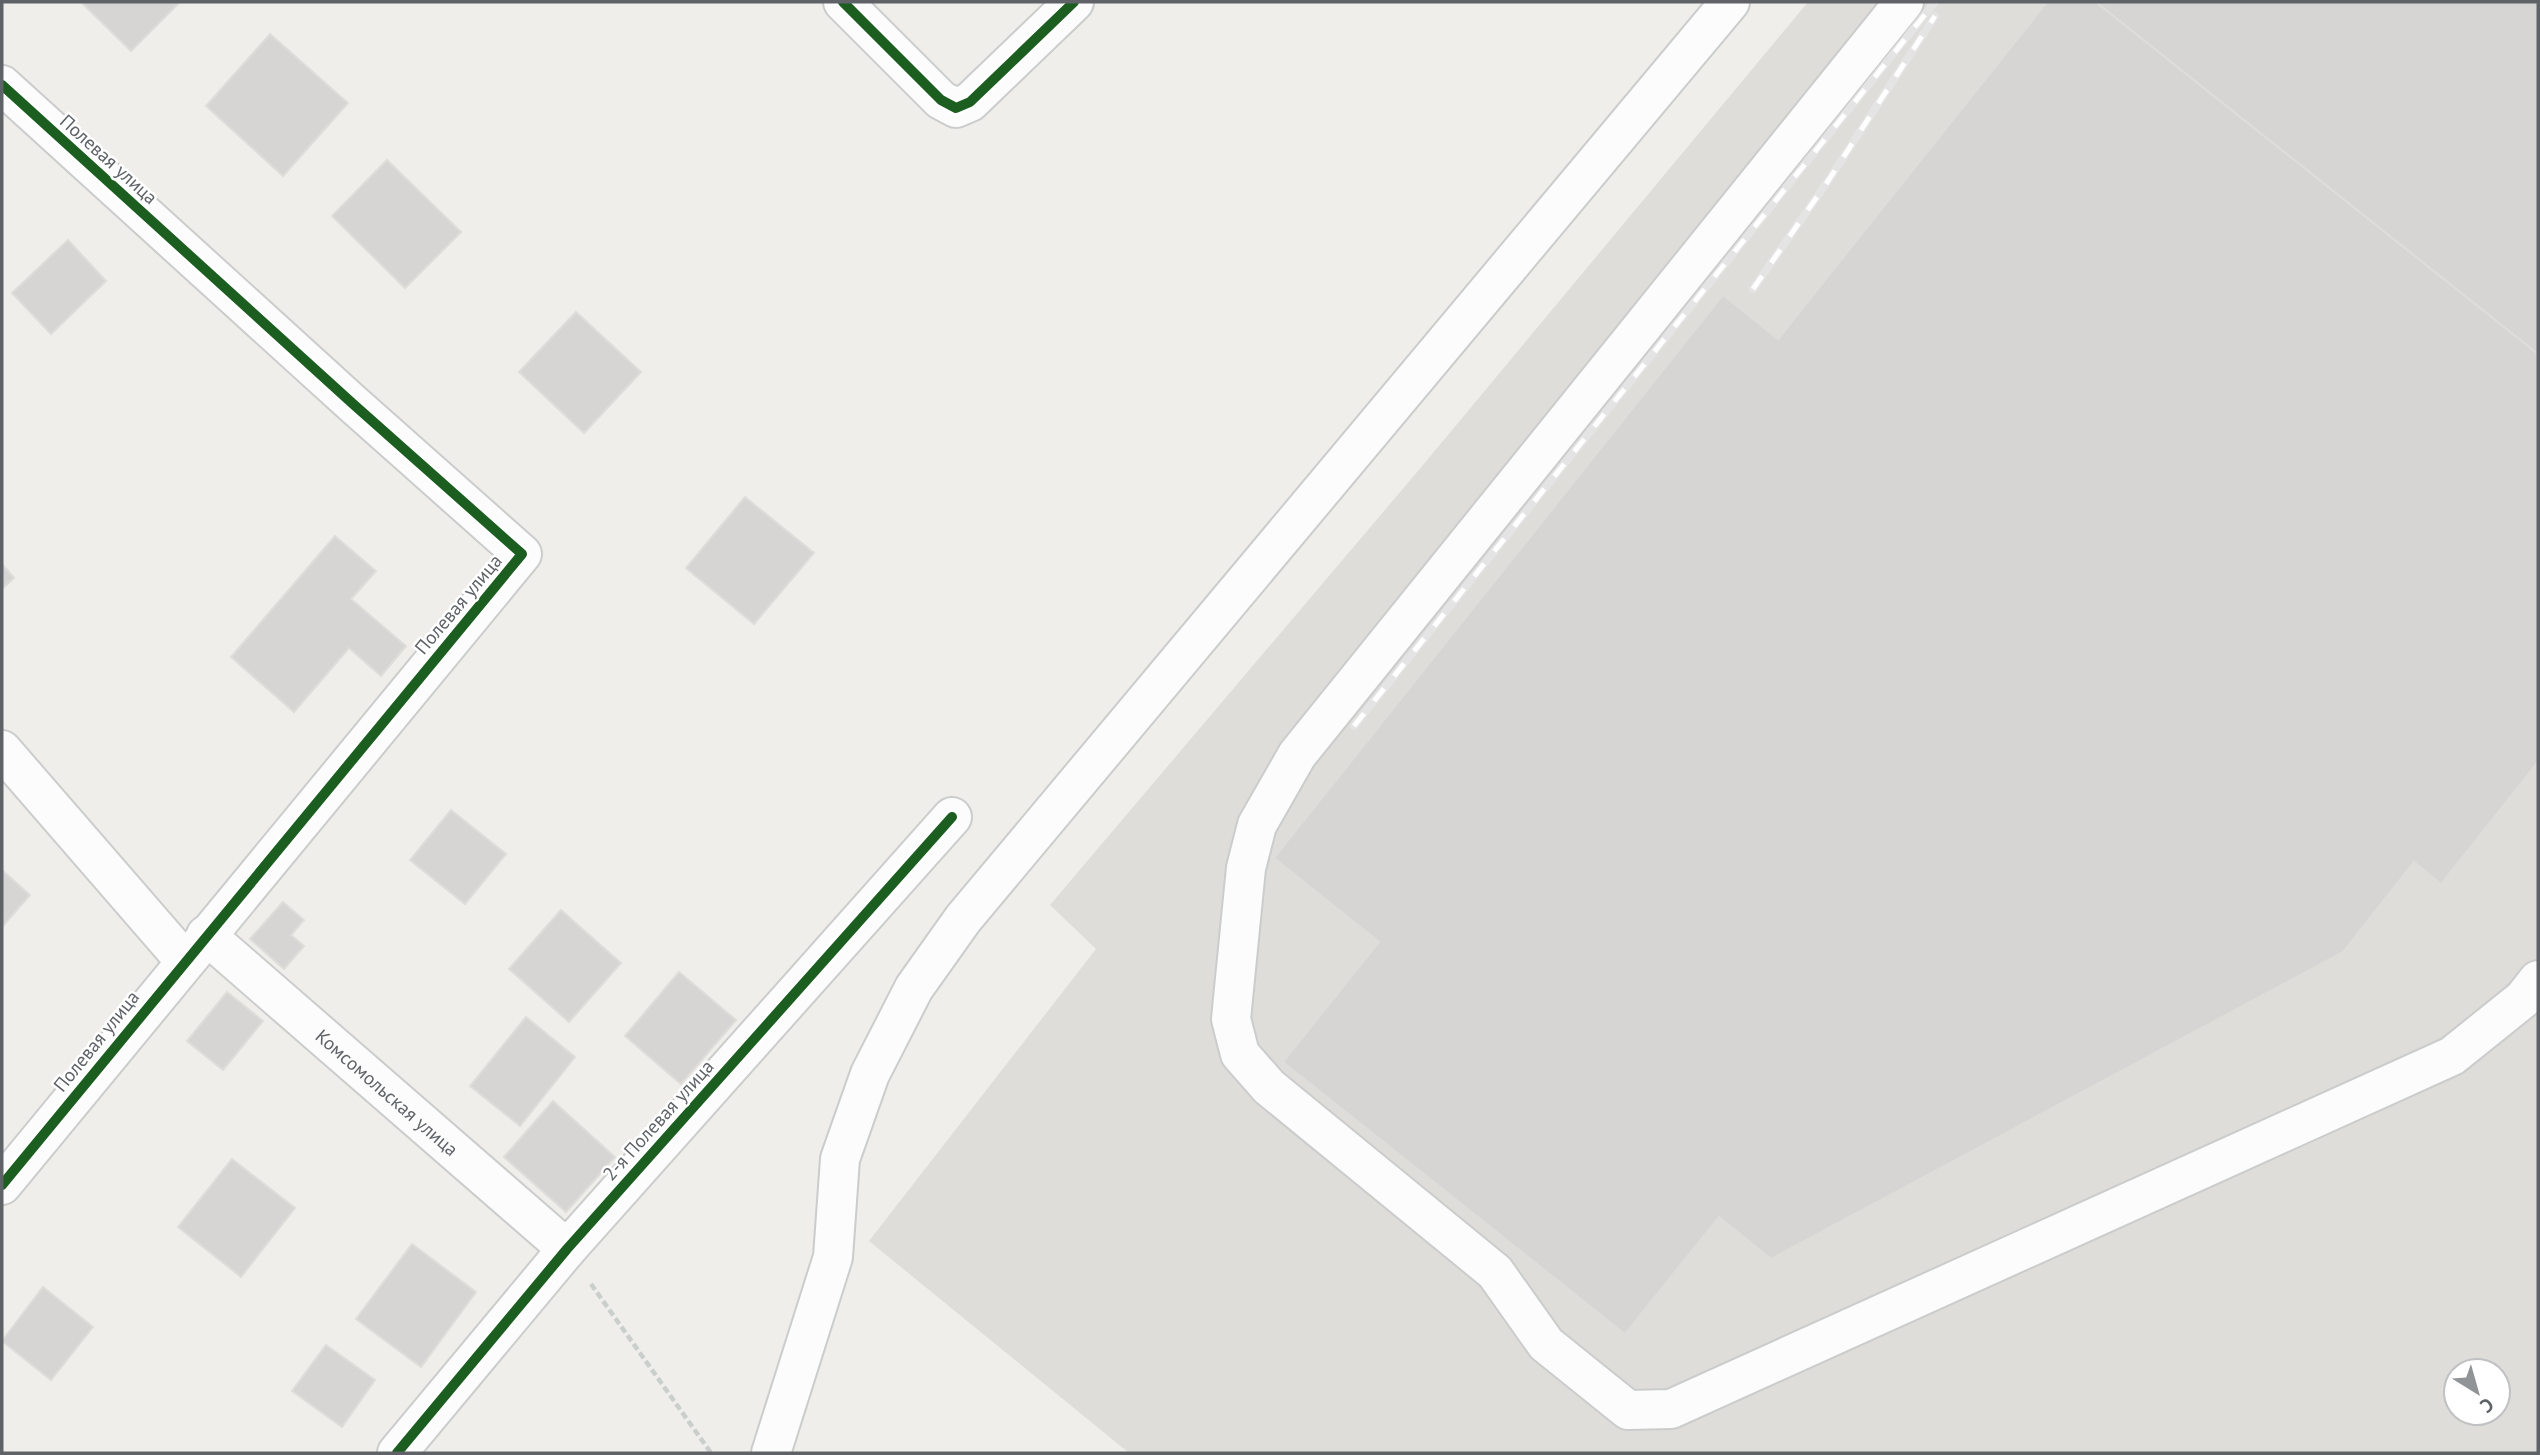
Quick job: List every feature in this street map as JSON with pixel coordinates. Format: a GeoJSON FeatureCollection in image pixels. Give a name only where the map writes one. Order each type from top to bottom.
{"type":"FeatureCollection","features":[{"type":"Feature","properties":{"kind":"street"},"geometry":{"type":"LineString","coordinates":[[843,2],[941,100],[956,108],[970,102],[1074,2]]}},
{"type":"Feature","properties":{"kind":"street"},"geometry":{"type":"LineString","coordinates":[[771,1453],[833,1256],[840,1159],[870,1074],[914,988],[963,919],[1730,2]]}},
{"type":"Feature","properties":{"kind":"street"},"geometry":{"type":"LineString","coordinates":[[1904,2],[1297,755],[1257,825],[1246,868],[1231,1019],[1240,1054],[1269,1087],[1495,1272],[1546,1344],[1628,1410],[1671,1409],[2452,1056],[2523,999],[2538,980]]}},
{"type":"Feature","properties":{"kind":"street","name":"Полевая улица"},"geometry":{"type":"LineString","coordinates":[[2,85],[352,404],[522,554],[2,1185]]}},
{"type":"Feature","properties":{"kind":"street","name":"Комсомольская улица"},"geometry":{"type":"LineString","coordinates":[[2,750],[196,948],[567,1249]]}},
{"type":"Feature","properties":{"kind":"street","name":"2-я Полевая улица"},"geometry":{"type":"LineString","coordinates":[[397,1453],[567,1249],[952,817]]}},
{"type":"Feature","properties":{"kind":"path"},"geometry":{"type":"LineString","coordinates":[[567,1249],[711,1453]]}},
{"type":"Feature","properties":{"kind":"shaded area"},"geometry":{"type":"Polygon","coordinates":[[[1808,2],[2538,2],[2538,1453],[1129,1453],[869,1241],[1096,949],[1050,905],[1423,465],[1808,2]]]}},
{"type":"Feature","properties":{"kind":"building"},"geometry":{"type":"Polygon","coordinates":[[[81,2],[180,2],[131,51],[81,2]]]}},
{"type":"Feature","properties":{"kind":"building"},"geometry":{"type":"Polygon","coordinates":[[[2047,2],[2096,2],[2538,354],[2538,762],[2441,884],[2414,862],[2343,952],[1771,1259],[1719,1217],[1625,1334],[1283,1062],[1379,942],[1274,858],[1723,295],[1778,339],[2047,2]]]}},
{"type":"Feature","properties":{"kind":"building"},"geometry":{"type":"Polygon","coordinates":[[[2096,2],[2538,2],[2538,354],[2096,2]]]}},
{"type":"Feature","properties":{"kind":"building"},"geometry":{"type":"Polygon","coordinates":[[[270,34],[348,103],[283,176],[206,106],[270,34]]]}},
{"type":"Feature","properties":{"kind":"building"},"geometry":{"type":"Polygon","coordinates":[[[387,160],[461,232],[405,288],[332,216],[387,160]]]}},
{"type":"Feature","properties":{"kind":"building"},"geometry":{"type":"Polygon","coordinates":[[[68,240],[106,281],[51,334],[12,293],[68,240]]]}},
{"type":"Feature","properties":{"kind":"building"},"geometry":{"type":"Polygon","coordinates":[[[576,312],[641,372],[584,433],[519,372],[576,312]]]}},
{"type":"Feature","properties":{"kind":"building"},"geometry":{"type":"Polygon","coordinates":[[[745,497],[814,553],[754,624],[686,568],[745,497]]]}},
{"type":"Feature","properties":{"kind":"building"},"geometry":{"type":"Polygon","coordinates":[[[335,536],[376,571],[351,599],[406,646],[381,676],[349,648],[294,712],[231,657],[335,536]]]}},
{"type":"Feature","properties":{"kind":"building"},"geometry":{"type":"Polygon","coordinates":[[[2,564],[14,578],[2,589],[2,564]]]}},
{"type":"Feature","properties":{"kind":"building"},"geometry":{"type":"Polygon","coordinates":[[[451,810],[506,854],[465,904],[410,860],[451,810]]]}},
{"type":"Feature","properties":{"kind":"building"},"geometry":{"type":"Polygon","coordinates":[[[2,870],[30,895],[2,927],[2,870]]]}},
{"type":"Feature","properties":{"kind":"building"},"geometry":{"type":"Polygon","coordinates":[[[283,902],[304,920],[291,935],[304,946],[284,969],[250,939],[283,902]]]}},
{"type":"Feature","properties":{"kind":"building"},"geometry":{"type":"Polygon","coordinates":[[[561,910],[621,963],[569,1022],[509,969],[561,910]]]}},
{"type":"Feature","properties":{"kind":"building"},"geometry":{"type":"Polygon","coordinates":[[[679,972],[736,1020],[681,1084],[625,1036],[679,972]]]}},
{"type":"Feature","properties":{"kind":"building"},"geometry":{"type":"Polygon","coordinates":[[[227,992],[263,1021],[223,1070],[187,1041],[227,992]]]}},
{"type":"Feature","properties":{"kind":"building"},"geometry":{"type":"Polygon","coordinates":[[[526,1017],[575,1057],[520,1126],[470,1086],[526,1017]]]}},
{"type":"Feature","properties":{"kind":"building"},"geometry":{"type":"Polygon","coordinates":[[[553,1101],[615,1157],[566,1212],[504,1157],[553,1101]]]}},
{"type":"Feature","properties":{"kind":"building"},"geometry":{"type":"Polygon","coordinates":[[[232,1159],[295,1208],[241,1277],[178,1227],[232,1159]]]}},
{"type":"Feature","properties":{"kind":"building"},"geometry":{"type":"Polygon","coordinates":[[[412,1244],[476,1292],[421,1367],[356,1319],[412,1244]]]}},
{"type":"Feature","properties":{"kind":"building"},"geometry":{"type":"Polygon","coordinates":[[[43,1287],[93,1327],[51,1380],[2,1341],[43,1287]]]}},
{"type":"Feature","properties":{"kind":"building"},"geometry":{"type":"Polygon","coordinates":[[[326,1345],[375,1380],[342,1427],[292,1391],[326,1345]]]}},
{"type":"Feature","properties":{"kind":"railway"},"geometry":{"type":"LineString","coordinates":[[1354,726],[1935,2]]}},
{"type":"Feature","properties":{"kind":"railway"},"geometry":{"type":"LineString","coordinates":[[1753,289],[1828,181],[1935,16]]}},
{"type":"Feature","properties":{"kind":"cycle path"},"geometry":{"type":"LineString","coordinates":[[843,2],[941,100],[956,108],[970,102],[1074,2]]}},
{"type":"Feature","properties":{"kind":"cycle path"},"geometry":{"type":"LineString","coordinates":[[2,85],[522,554],[2,1185]]}},
{"type":"Feature","properties":{"kind":"cycle path"},"geometry":{"type":"LineString","coordinates":[[397,1453],[567,1249],[952,817]]}}]}
